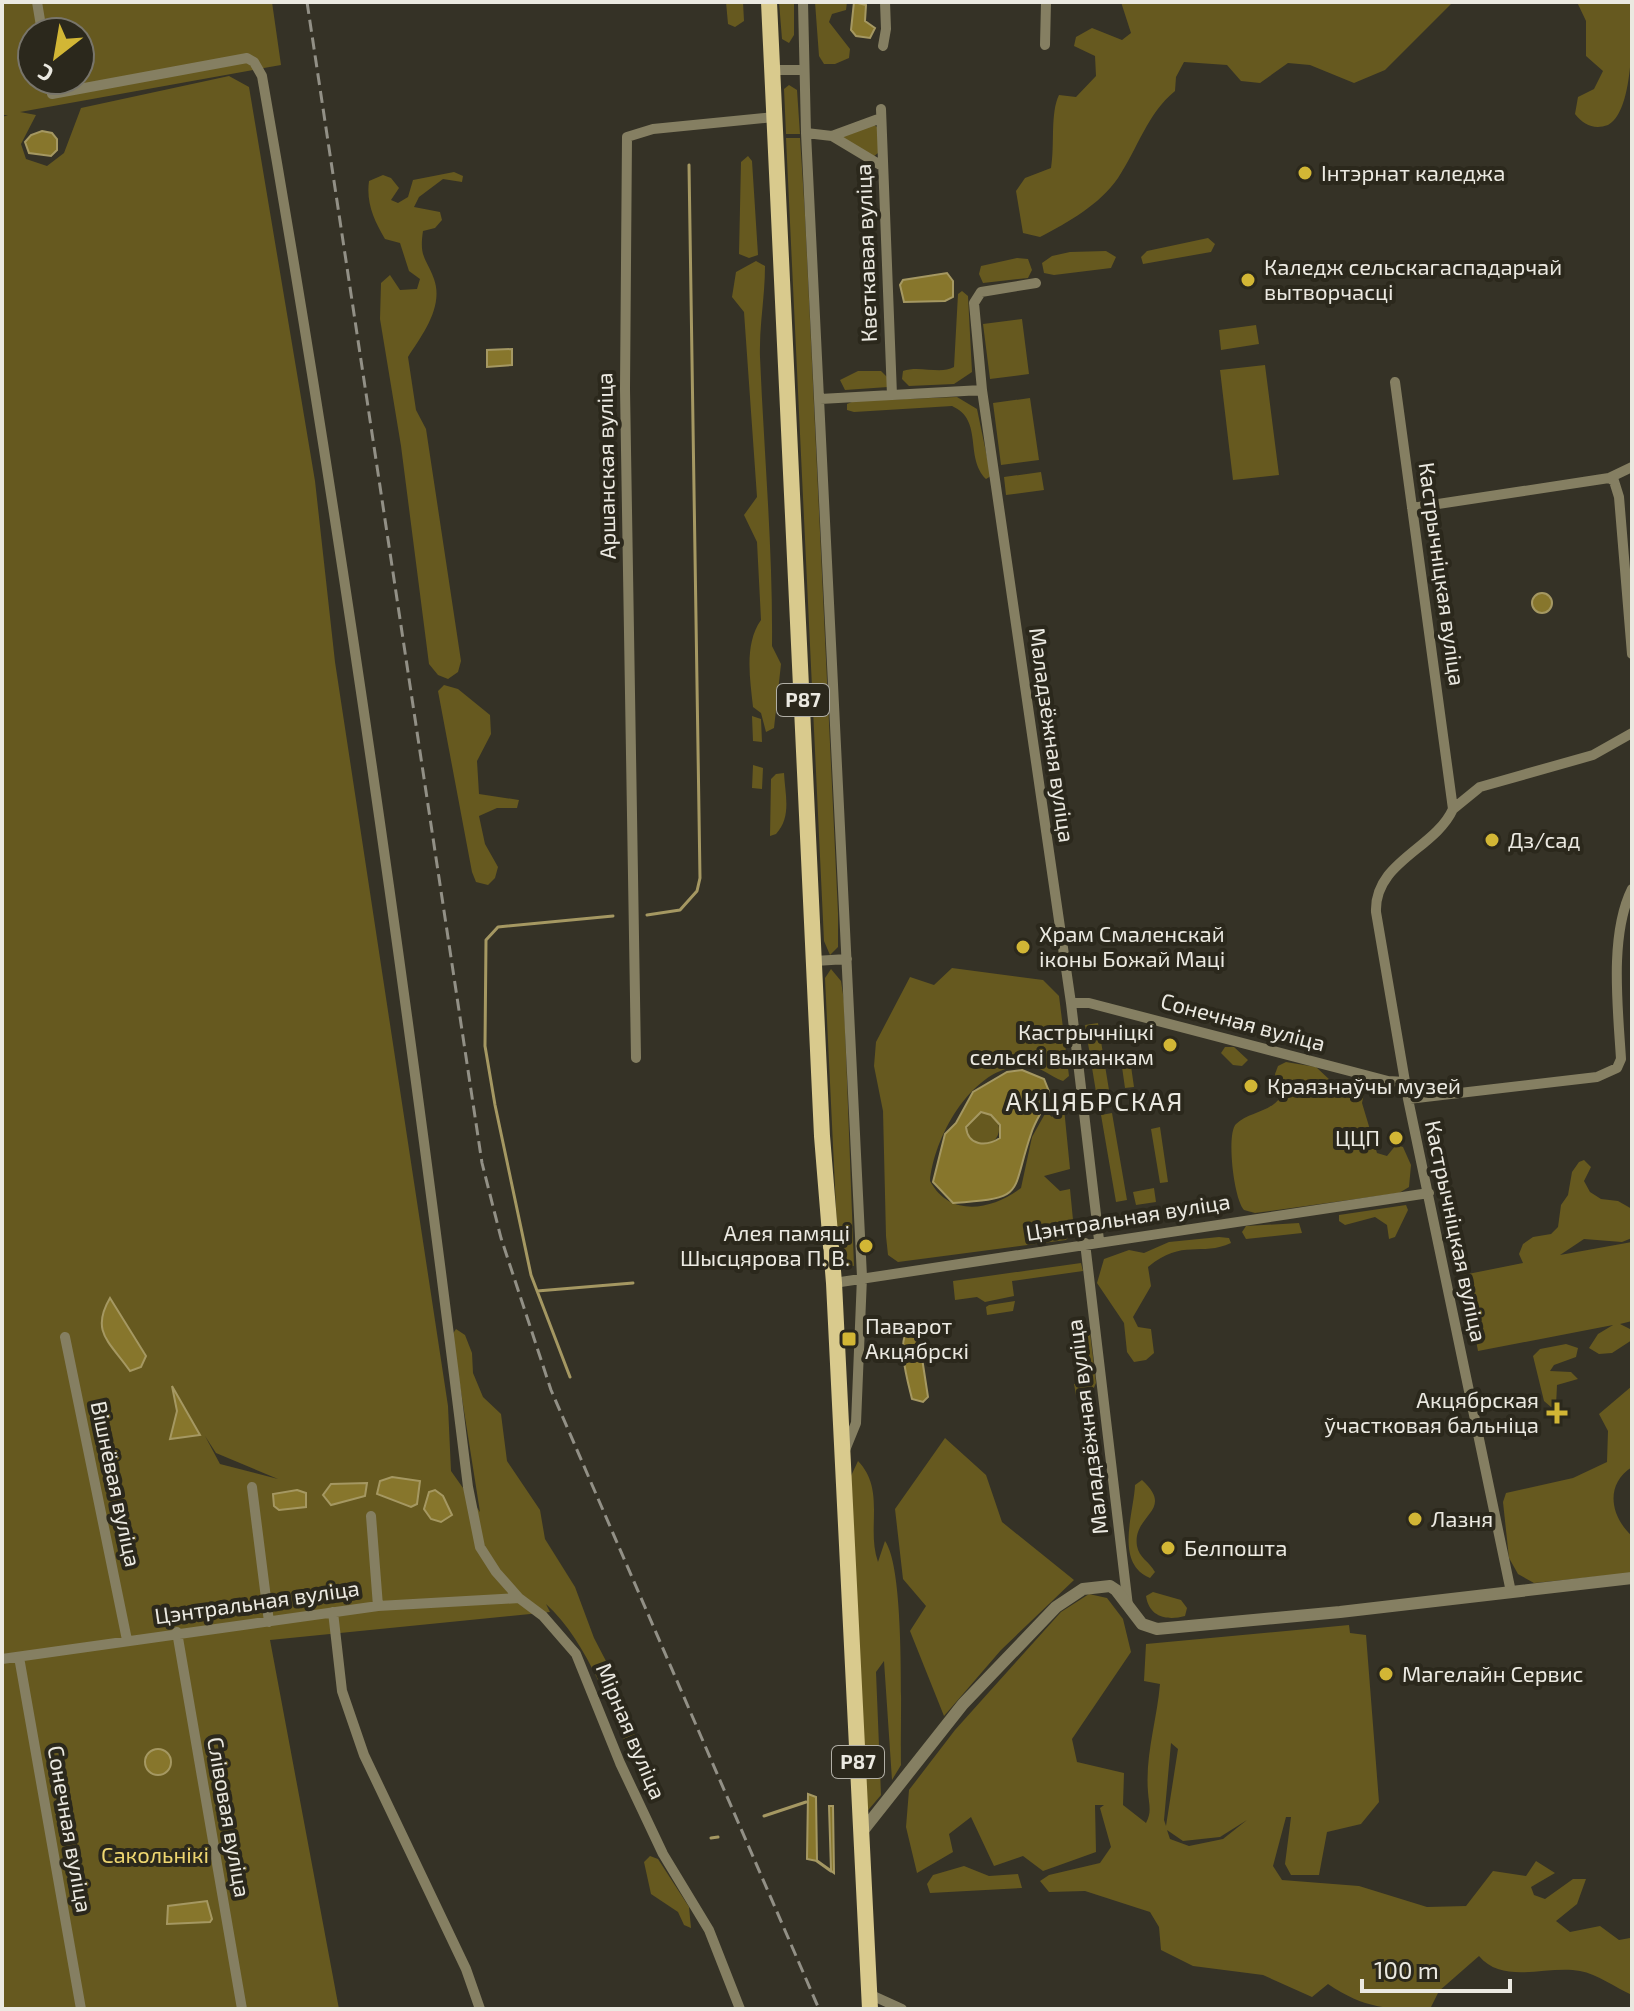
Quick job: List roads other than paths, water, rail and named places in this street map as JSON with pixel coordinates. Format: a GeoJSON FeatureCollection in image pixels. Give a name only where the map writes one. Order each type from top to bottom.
{"type":"FeatureCollection","features":[{"type":"Feature","properties":{"kind":"main road","name":"Р87"},"geometry":{"type":"LineString","coordinates":[[769,2],[822,1136],[834,1283],[870,2001]]}},
{"type":"Feature","properties":{"kind":"street"},"geometry":{"type":"LineString","coordinates":[[803,2],[803,70],[862,1277],[856,1423],[843,1456]]}},
{"type":"Feature","properties":{"kind":"street"},"geometry":{"type":"LineString","coordinates":[[883,46],[885,2]]}},
{"type":"Feature","properties":{"kind":"street"},"geometry":{"type":"LineString","coordinates":[[1045,45],[1046,2]]}},
{"type":"Feature","properties":{"kind":"street","name":"Мірная вуліца"},"geometry":{"type":"LineString","coordinates":[[96,86],[247,58],[254,62],[262,76],[309,353],[406,1003],[468,1487],[480,1547],[496,1572],[519,1598],[543,1616],[576,1654],[620,1763],[663,1854],[709,1930],[740,2009]]}},
{"type":"Feature","properties":{"kind":"street"},"geometry":{"type":"LineString","coordinates":[[772,70],[803,70]]}},
{"type":"Feature","properties":{"kind":"street","name":"Кветкавая вуліца"},"geometry":{"type":"LineString","coordinates":[[832,136],[881,114],[892,395]]}},
{"type":"Feature","properties":{"kind":"street","name":"Аршанская вуліца"},"geometry":{"type":"LineString","coordinates":[[636,1058],[625,389],[627,137],[653,129],[774,117]]}},
{"type":"Feature","properties":{"kind":"street"},"geometry":{"type":"LineString","coordinates":[[806,133],[832,136],[882,166]]}},
{"type":"Feature","properties":{"kind":"street","name":"Маладзёжная вуліца"},"geometry":{"type":"LineString","coordinates":[[1036,283],[981,292],[974,303],[982,390],[1071,1003],[1099,1240]]}},
{"type":"Feature","properties":{"kind":"street","name":"Кастрычніцкая вуліца"},"geometry":{"type":"LineString","coordinates":[[1395,382],[1453,809],[1442,826],[1389,875],[1375,900],[1408,1099],[1511,1592]]}},
{"type":"Feature","properties":{"kind":"street"},"geometry":{"type":"LineString","coordinates":[[820,399],[982,390]]}},
{"type":"Feature","properties":{"kind":"street"},"geometry":{"type":"LineString","coordinates":[[1412,508],[1609,478],[1632,467]]}},
{"type":"Feature","properties":{"kind":"street"},"geometry":{"type":"LineString","coordinates":[[1609,478],[1614,481],[1619,497],[1632,654]]}},
{"type":"Feature","properties":{"kind":"street"},"geometry":{"type":"LineString","coordinates":[[1453,809],[1480,787],[1593,755],[1632,733]]}},
{"type":"Feature","properties":{"kind":"street"},"geometry":{"type":"LineString","coordinates":[[1408,1099],[1597,1077],[1617,1068],[1621,1059],[1616,989],[1620,937],[1632,889]]}},
{"type":"Feature","properties":{"kind":"street"},"geometry":{"type":"LineString","coordinates":[[815,961],[847,959]]}},
{"type":"Feature","properties":{"kind":"street","name":"Сонечная вуліца"},"geometry":{"type":"LineString","coordinates":[[1071,1003],[1089,1003],[1388,1081],[1405,1082]]}},
{"type":"Feature","properties":{"kind":"street","name":"Цэнтральная вуліца"},"geometry":{"type":"LineString","coordinates":[[834,1283],[1099,1240],[1429,1193]]}},
{"type":"Feature","properties":{"kind":"street","name":"Маладзёжная вуліца"},"geometry":{"type":"LineString","coordinates":[[1085,1243],[1128,1607]]}},
{"type":"Feature","properties":{"kind":"street","name":"Вішнёвая вуліца"},"geometry":{"type":"LineString","coordinates":[[65,1337],[127,1640]]}},
{"type":"Feature","properties":{"kind":"street"},"geometry":{"type":"LineString","coordinates":[[252,1487],[269,1622]]}},
{"type":"Feature","properties":{"kind":"street"},"geometry":{"type":"LineString","coordinates":[[371,1516],[378,1606]]}},
{"type":"Feature","properties":{"kind":"street"},"geometry":{"type":"LineString","coordinates":[[861,1833],[963,1704],[1056,1607],[1083,1589],[1110,1586],[1125,1572]]}},
{"type":"Feature","properties":{"kind":"street"},"geometry":{"type":"LineString","coordinates":[[1110,1586],[1121,1594],[1142,1624],[1157,1629],[1632,1578]]}},
{"type":"Feature","properties":{"kind":"street","name":"Цэнтральная вуліца"},"geometry":{"type":"LineString","coordinates":[[2,1659],[378,1606],[519,1598]]}},
{"type":"Feature","properties":{"kind":"street"},"geometry":{"type":"LineString","coordinates":[[333,1612],[342,1691],[364,1755],[466,1969],[480,2009]]}},
{"type":"Feature","properties":{"kind":"street","name":"Слівовая вуліца"},"geometry":{"type":"LineString","coordinates":[[177,1632],[242,2009]]}},
{"type":"Feature","properties":{"kind":"street","name":"Сонечная вуліца"},"geometry":{"type":"LineString","coordinates":[[19,1657],[81,2009]]}},
{"type":"Feature","properties":{"kind":"street"},"geometry":{"type":"LineString","coordinates":[[870,2001],[902,2009]]}},
{"type":"Feature","properties":{"kind":"waterway"},"geometry":{"type":"LineString","coordinates":[[647,915],[680,910],[697,891],[700,878],[689,165]]}},
{"type":"Feature","properties":{"kind":"waterway"},"geometry":{"type":"LineString","coordinates":[[570,1377],[531,1275],[495,1105],[485,1046],[486,940],[498,927],[613,916]]}},
{"type":"Feature","properties":{"kind":"waterway"},"geometry":{"type":"LineString","coordinates":[[537,1291],[633,1283]]}},
{"type":"Feature","properties":{"kind":"waterway"},"geometry":{"type":"LineString","coordinates":[[764,1816],[806,1802]]}},
{"type":"Feature","properties":{"kind":"waterway"},"geometry":{"type":"LineString","coordinates":[[711,1838],[718,1837]]}},
{"type":"Feature","properties":{"kind":"waterway"},"geometry":{"type":"LineString","coordinates":[[817,1861],[831,1871]]}},
{"type":"Feature","properties":{"kind":"railway"},"geometry":{"type":"LineString","coordinates":[[307,2],[482,1163],[501,1238],[551,1390],[819,2009]]}},
{"type":"Feature","properties":{"kind":"place","name":"Інтэрнат каледжа"},"geometry":{"type":"Point","coordinates":[1305,173]}},
{"type":"Feature","properties":{"kind":"place","name":"Каледж сельскагаспадарчай вытворчасці"},"geometry":{"type":"Point","coordinates":[1248,280]}},
{"type":"Feature","properties":{"kind":"place","name":"Дз/сад"},"geometry":{"type":"Point","coordinates":[1492,840]}},
{"type":"Feature","properties":{"kind":"place","name":"Храм Смаленскай іконы Божай Маці"},"geometry":{"type":"Point","coordinates":[1023,947]}},
{"type":"Feature","properties":{"kind":"place","name":"Кастрычніцкі сельскі выканкам"},"geometry":{"type":"Point","coordinates":[1170,1045]}},
{"type":"Feature","properties":{"kind":"place","name":"Краязнаўчы музей"},"geometry":{"type":"Point","coordinates":[1251,1086]}},
{"type":"Feature","properties":{"kind":"place","name":"ЦЦП"},"geometry":{"type":"Point","coordinates":[1396,1138]}},
{"type":"Feature","properties":{"kind":"place","name":"Алея памяці Шысцярова П. В."},"geometry":{"type":"Point","coordinates":[866,1246]}},
{"type":"Feature","properties":{"kind":"place","name":"Паварот Акцябрскі"},"geometry":{"type":"Point","coordinates":[849,1339]}},
{"type":"Feature","properties":{"kind":"place","name":"Акцябрская ўчастковая бальніца"},"geometry":{"type":"Point","coordinates":[1557,1413]}},
{"type":"Feature","properties":{"kind":"place","name":"Лазня"},"geometry":{"type":"Point","coordinates":[1415,1519]}},
{"type":"Feature","properties":{"kind":"place","name":"Белпошта"},"geometry":{"type":"Point","coordinates":[1168,1548]}},
{"type":"Feature","properties":{"kind":"place","name":"Магелайн Сервис"},"geometry":{"type":"Point","coordinates":[1386,1674]}},
{"type":"Feature","properties":{"kind":"district","name":"АКЦЯБРСКАЯ"},"geometry":{"type":"Point","coordinates":[1095,1102]}},
{"type":"Feature","properties":{"kind":"park label","name":"Сакольнікі"},"geometry":{"type":"Point","coordinates":[155,1855]}}]}
